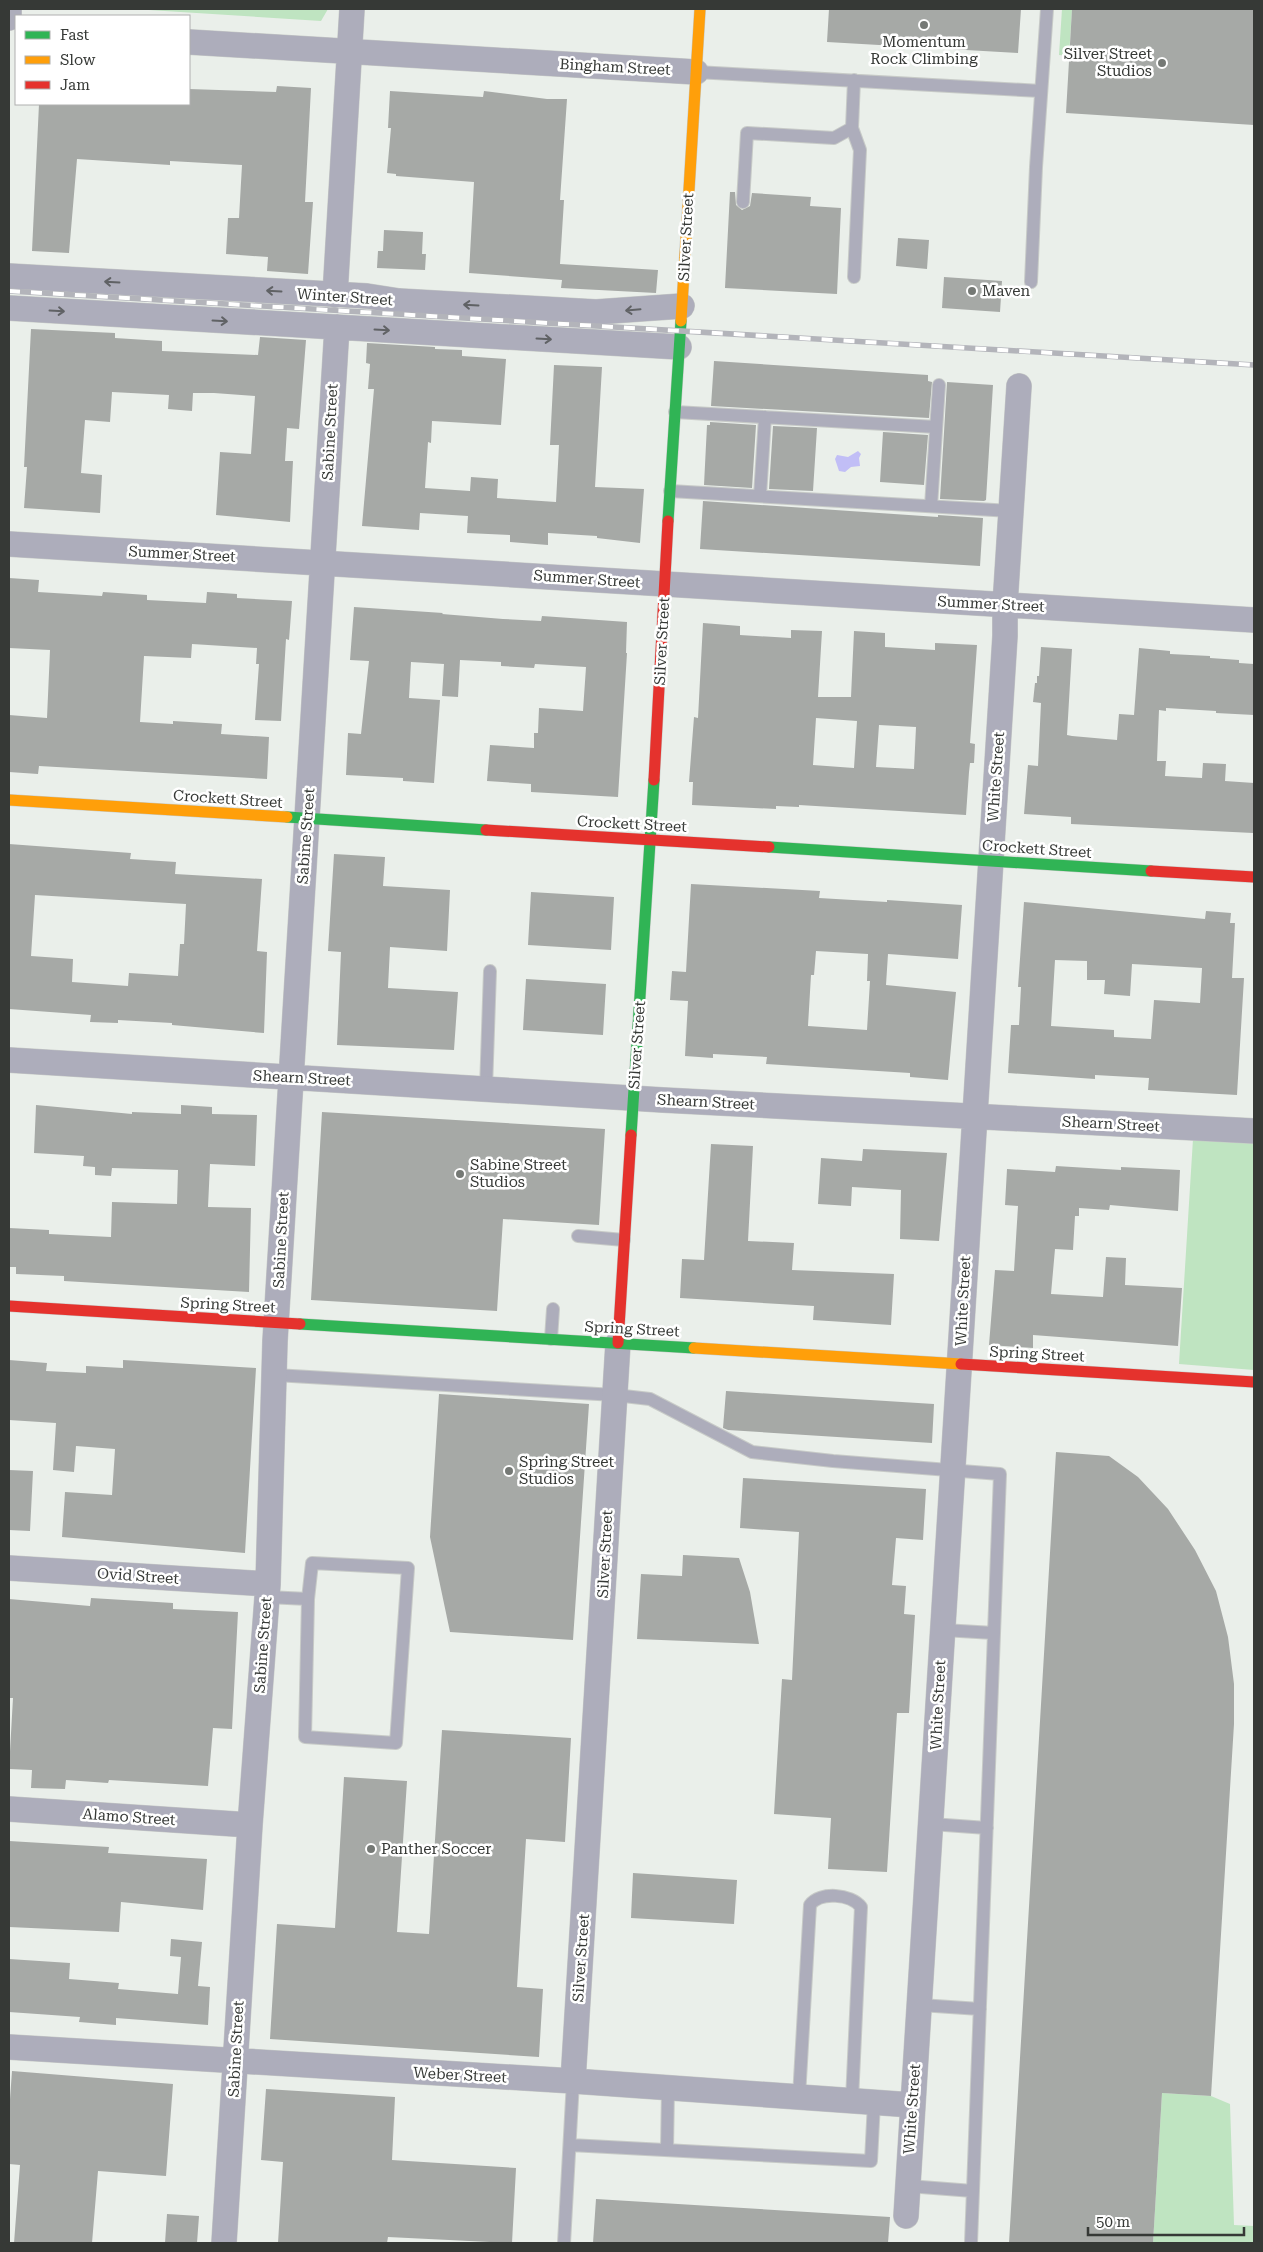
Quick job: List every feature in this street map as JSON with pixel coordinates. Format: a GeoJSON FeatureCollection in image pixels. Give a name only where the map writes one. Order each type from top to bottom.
{"type":"FeatureCollection","features":[{"type":"Feature","properties":{"kind":"street"},"geometry":{"type":"LineString","coordinates":[[9,9],[9,18]]}},
{"type":"Feature","properties":{"kind":"street"},"geometry":{"type":"LineString","coordinates":[[335,295],[352,9]]}},
{"type":"Feature","properties":{"kind":"street","name":"Silver Street"},"geometry":{"type":"LineString","coordinates":[[573,2081],[649,840],[653,805],[670,491],[700,9]]}},
{"type":"Feature","properties":{"kind":"street","name":"Bingham Street"},"geometry":{"type":"LineString","coordinates":[[190,42],[696,72]]}},
{"type":"Feature","properties":{"kind":"street","name":"Winter Street"},"geometry":{"type":"LineString","coordinates":[[9,276],[596,312],[682,306]]}},
{"type":"Feature","properties":{"kind":"street","name":"Winter Street"},"geometry":{"type":"LineString","coordinates":[[9,308],[679,347]]}},
{"type":"Feature","properties":{"kind":"street","name":"Sabine Street"},"geometry":{"type":"LineString","coordinates":[[224,2243],[250,1825],[268,1591],[276,1322],[337,327]]}},
{"type":"Feature","properties":{"kind":"street","name":"White Street"},"geometry":{"type":"LineString","coordinates":[[906,2216],[1019,386]]}},
{"type":"Feature","properties":{"kind":"street","name":"Summer Street"},"geometry":{"type":"LineString","coordinates":[[9,544],[1254,620]]}},
{"type":"Feature","properties":{"kind":"street","name":"Crockett Street"},"geometry":{"type":"LineString","coordinates":[[9,800],[1254,877]]}},
{"type":"Feature","properties":{"kind":"street","name":"Shearn Street"},"geometry":{"type":"LineString","coordinates":[[9,1060],[974,1118],[1254,1131]]}},
{"type":"Feature","properties":{"kind":"street","name":"Spring Street"},"geometry":{"type":"LineString","coordinates":[[9,1306],[1254,1382]]}},
{"type":"Feature","properties":{"kind":"street","name":"Ovid Street"},"geometry":{"type":"LineString","coordinates":[[9,1568],[268,1591]]}},
{"type":"Feature","properties":{"kind":"street","name":"Alamo Street"},"geometry":{"type":"LineString","coordinates":[[9,1808],[250,1825]]}},
{"type":"Feature","properties":{"kind":"street","name":"Weber Street"},"geometry":{"type":"LineString","coordinates":[[9,2047],[573,2081],[912,2105]]}},
{"type":"Feature","properties":{"kind":"lane"},"geometry":{"type":"LineString","coordinates":[[1031,282],[1047,9]]}},
{"type":"Feature","properties":{"kind":"lane","name":"Bingham Street"},"geometry":{"type":"LineString","coordinates":[[696,72],[1041,91]]}},
{"type":"Feature","properties":{"kind":"lane"},"geometry":{"type":"LineString","coordinates":[[854,80],[852,128],[860,150],[854,277]]}},
{"type":"Feature","properties":{"kind":"lane"},"geometry":{"type":"LineString","coordinates":[[743,202],[747,133],[834,138],[852,128]]}},
{"type":"Feature","properties":{"kind":"lane"},"geometry":{"type":"LineString","coordinates":[[931,506],[939,385]]}},
{"type":"Feature","properties":{"kind":"lane"},"geometry":{"type":"LineString","coordinates":[[675,412],[936,426]]}},
{"type":"Feature","properties":{"kind":"lane"},"geometry":{"type":"LineString","coordinates":[[760,496],[765,417]]}},
{"type":"Feature","properties":{"kind":"lane"},"geometry":{"type":"LineString","coordinates":[[670,491],[1011,511]]}},
{"type":"Feature","properties":{"kind":"lane"},"geometry":{"type":"LineString","coordinates":[[486,1089],[490,972]]}},
{"type":"Feature","properties":{"kind":"lane"},"geometry":{"type":"LineString","coordinates":[[578,1236],[624,1240]]}},
{"type":"Feature","properties":{"kind":"lane"},"geometry":{"type":"LineString","coordinates":[[551,1339],[553,1308]]}},
{"type":"Feature","properties":{"kind":"lane"},"geometry":{"type":"LineString","coordinates":[[275,1375],[615,1395],[650,1399],[752,1452],[834,1461],[1000,1474],[971,2243]]}},
{"type":"Feature","properties":{"kind":"lane"},"geometry":{"type":"LineString","coordinates":[[312,1562],[408,1568],[396,1744],[305,1737],[308,1599],[312,1562]]}},
{"type":"Feature","properties":{"kind":"lane"},"geometry":{"type":"LineString","coordinates":[[268,1591],[308,1599]]}},
{"type":"Feature","properties":{"kind":"lane"},"geometry":{"type":"LineString","coordinates":[[943,1630],[994,1633]]}},
{"type":"Feature","properties":{"kind":"lane"},"geometry":{"type":"LineString","coordinates":[[931,1824],[986,1828]]}},
{"type":"Feature","properties":{"kind":"lane"},"geometry":{"type":"LineString","coordinates":[[570,2145],[871,2161],[863,2101],[861,1906],[857,1901],[850,1898],[821,1896],[814,1899],[810,1905],[799,2097]]}},
{"type":"Feature","properties":{"kind":"lane"},"geometry":{"type":"LineString","coordinates":[[920,2005],[980,2009]]}},
{"type":"Feature","properties":{"kind":"lane"},"geometry":{"type":"LineString","coordinates":[[564,2243],[573,2081]]}},
{"type":"Feature","properties":{"kind":"lane"},"geometry":{"type":"LineString","coordinates":[[667,2150],[668,2088]]}},
{"type":"Feature","properties":{"kind":"lane"},"geometry":{"type":"LineString","coordinates":[[908,2186],[973,2192]]}},
{"type":"Feature","properties":{"kind":"green space"},"geometry":{"type":"Polygon","coordinates":[[[133,9],[328,9],[321,21],[133,9]]]}},
{"type":"Feature","properties":{"kind":"green space"},"geometry":{"type":"Polygon","coordinates":[[[1062,9],[1072,9],[1069,56],[1059,55],[1062,9]]]}},
{"type":"Feature","properties":{"kind":"green space"},"geometry":{"type":"Polygon","coordinates":[[[1193,1139],[1254,1142],[1254,1370],[1179,1364],[1193,1139]]]}},
{"type":"Feature","properties":{"kind":"green space"},"geometry":{"type":"Polygon","coordinates":[[[1162,2093],[1211,2096],[1230,2104],[1234,2225],[1254,2226],[1254,2243],[1153,2243],[1162,2093]]]}},
{"type":"Feature","properties":{"kind":"water"},"geometry":{"type":"Polygon","coordinates":[[[858,451],[861,454],[859,458],[860,466],[851,467],[845,472],[839,471],[835,459],[837,455],[848,457],[858,451]]]}},
{"type":"Feature","properties":{"kind":"building","name":"Momentum Rock Climbing"},"geometry":{"type":"Polygon","coordinates":[[[829,9],[1021,9],[1018,53],[827,42],[829,9]]]}},
{"type":"Feature","properties":{"kind":"building","name":"Silver Street Studios"},"geometry":{"type":"Polygon","coordinates":[[[1072,9],[1254,9],[1254,125],[1066,113],[1072,9]]]}},
{"type":"Feature","properties":{"kind":"building"},"geometry":{"type":"Polygon","coordinates":[[[277,86],[311,88],[305,202],[313,202],[308,274],[267,271],[268,257],[226,254],[228,218],[239,218],[242,165],[170,161],[170,165],[77,159],[69,253],[32,251],[39,105],[190,105],[190,89],[276,92],[277,86]]]}},
{"type":"Feature","properties":{"kind":"building"},"geometry":{"type":"Polygon","coordinates":[[[390,91],[483,97],[484,91],[547,99],[567,99],[560,200],[564,200],[560,264],[658,270],[656,293],[561,288],[562,280],[469,273],[474,182],[396,176],[396,174],[387,173],[391,128],[388,128],[390,91]]]}},
{"type":"Feature","properties":{"kind":"building"},"geometry":{"type":"Polygon","coordinates":[[[730,192],[735,192],[736,205],[742,210],[750,206],[752,193],[811,197],[810,206],[841,208],[837,294],[725,288],[730,192]]]}},
{"type":"Feature","properties":{"kind":"building"},"geometry":{"type":"Polygon","coordinates":[[[384,230],[423,232],[422,254],[426,254],[425,270],[377,268],[378,251],[383,251],[384,230]]]}},
{"type":"Feature","properties":{"kind":"building"},"geometry":{"type":"Polygon","coordinates":[[[898,238],[929,240],[927,269],[896,266],[898,238]]]}},
{"type":"Feature","properties":{"kind":"building","name":"Maven"},"geometry":{"type":"Polygon","coordinates":[[[944,277],[1002,281],[1000,312],[942,308],[944,277]]]}},
{"type":"Feature","properties":{"kind":"building"},"geometry":{"type":"Polygon","coordinates":[[[31,329],[115,333],[115,338],[162,341],[162,351],[258,355],[260,337],[306,340],[299,429],[287,428],[285,461],[293,461],[290,522],[216,515],[220,452],[251,454],[255,396],[214,393],[193,393],[192,411],[168,409],[169,395],[112,392],[110,422],[85,420],[81,473],[102,475],[100,513],[24,508],[27,467],[24,467],[31,329]]]}},
{"type":"Feature","properties":{"kind":"building"},"geometry":{"type":"Polygon","coordinates":[[[367,343],[462,350],[462,356],[506,359],[501,425],[432,421],[431,443],[428,442],[425,488],[470,491],[471,477],[498,479],[497,498],[556,502],[559,445],[550,445],[554,365],[602,367],[595,487],[644,489],[640,543],[597,538],[597,536],[548,533],[548,545],[510,542],[510,535],[467,533],[468,516],[420,513],[419,530],[362,526],[374,389],[368,389],[370,364],[366,363],[367,343]]]}},
{"type":"Feature","properties":{"kind":"building"},"geometry":{"type":"Polygon","coordinates":[[[714,361],[928,375],[928,381],[932,382],[929,418],[711,406],[714,361]]]}},
{"type":"Feature","properties":{"kind":"building"},"geometry":{"type":"Polygon","coordinates":[[[947,382],[993,385],[986,500],[984,501],[940,499],[947,382]]]}},
{"type":"Feature","properties":{"kind":"building"},"geometry":{"type":"Polygon","coordinates":[[[710,422],[756,425],[752,488],[704,485],[707,425],[710,425],[710,422]]]}},
{"type":"Feature","properties":{"kind":"building"},"geometry":{"type":"Polygon","coordinates":[[[773,426],[817,428],[813,491],[769,489],[773,426]]]}},
{"type":"Feature","properties":{"kind":"building"},"geometry":{"type":"Polygon","coordinates":[[[883,432],[928,435],[924,485],[880,482],[883,432]]]}},
{"type":"Feature","properties":{"kind":"building"},"geometry":{"type":"Polygon","coordinates":[[[703,501],[938,517],[938,515],[983,518],[980,566],[700,549],[703,501]]]}},
{"type":"Feature","properties":{"kind":"building"},"geometry":{"type":"Polygon","coordinates":[[[9,578],[39,580],[38,592],[102,596],[103,592],[147,595],[147,600],[206,603],[207,592],[237,594],[237,598],[292,601],[289,640],[286,639],[281,721],[255,720],[259,664],[256,664],[257,648],[192,644],[191,658],[144,656],[140,722],[173,724],[173,721],[222,724],[221,734],[269,737],[267,779],[39,766],[38,774],[9,772],[9,715],[47,718],[50,650],[9,648],[9,578]]]}},
{"type":"Feature","properties":{"kind":"building"},"geometry":{"type":"Polygon","coordinates":[[[354,607],[503,619],[541,621],[542,616],[627,622],[627,653],[618,797],[531,792],[531,784],[487,781],[490,745],[534,748],[534,733],[538,733],[539,708],[583,711],[586,667],[535,664],[534,668],[501,666],[501,662],[460,660],[458,697],[442,696],[444,664],[411,662],[409,698],[440,700],[434,783],[403,781],[403,778],[346,775],[348,733],[361,734],[369,661],[350,660],[354,607]]]}},
{"type":"Feature","properties":{"kind":"building"},"geometry":{"type":"Polygon","coordinates":[[[703,623],[740,626],[740,635],[791,638],[791,630],[822,631],[818,697],[851,697],[854,631],[885,633],[885,647],[935,650],[935,643],[977,645],[970,743],[975,744],[974,763],[970,763],[966,815],[799,805],[799,807],[776,806],[776,809],[692,805],[693,782],[689,782],[694,717],[698,718],[703,623]],[[816,718],[813,765],[854,768],[857,721],[816,718]],[[879,725],[876,767],[914,769],[916,727],[879,725]]]}},
{"type":"Feature","properties":{"kind":"building"},"geometry":{"type":"Polygon","coordinates":[[[1041,647],[1072,649],[1067,735],[1117,740],[1119,714],[1134,715],[1139,648],[1170,651],[1170,654],[1239,660],[1239,663],[1254,664],[1254,715],[1166,708],[1166,711],[1159,710],[1157,761],[1166,761],[1165,776],[1202,778],[1203,763],[1226,764],[1225,781],[1254,783],[1253,833],[1071,824],[1071,817],[1024,814],[1028,765],[1038,766],[1041,703],[1033,702],[1035,683],[1037,683],[1037,676],[1039,676],[1041,647]]]}},
{"type":"Feature","properties":{"kind":"building"},"geometry":{"type":"Polygon","coordinates":[[[9,844],[131,853],[130,859],[176,862],[175,874],[262,879],[257,951],[267,952],[264,1033],[172,1025],[172,1023],[118,1020],[118,1023],[90,1022],[91,1015],[9,1009],[9,844]],[[35,895],[31,956],[73,959],[72,982],[128,986],[129,973],[178,976],[180,944],[184,944],[186,904],[35,895]]]}},
{"type":"Feature","properties":{"kind":"building"},"geometry":{"type":"Polygon","coordinates":[[[334,854],[385,857],[383,886],[450,890],[447,951],[390,947],[388,988],[458,992],[454,1050],[337,1045],[341,952],[328,951],[334,854]]]}},
{"type":"Feature","properties":{"kind":"building"},"geometry":{"type":"Polygon","coordinates":[[[691,884],[820,891],[819,898],[962,905],[958,959],[888,954],[886,985],[956,992],[948,1080],[910,1077],[910,1073],[766,1064],[767,1057],[713,1054],[713,1058],[685,1056],[688,1001],[670,1000],[672,971],[686,972],[691,884]],[[816,951],[814,975],[811,975],[808,1026],[867,1030],[870,981],[867,981],[868,954],[816,951]]]}},
{"type":"Feature","properties":{"kind":"building"},"geometry":{"type":"Polygon","coordinates":[[[531,892],[614,897],[611,950],[528,945],[531,892]]]}},
{"type":"Feature","properties":{"kind":"building"},"geometry":{"type":"Polygon","coordinates":[[[1024,902],[1205,919],[1206,911],[1231,913],[1230,923],[1235,923],[1232,978],[1244,978],[1237,1095],[1148,1090],[1149,1078],[1095,1075],[1095,1079],[1008,1073],[1011,1025],[1019,1025],[1021,987],[1018,987],[1024,902]],[[1055,960],[1051,1026],[1114,1030],[1114,1037],[1151,1039],[1154,1000],[1200,1003],[1202,968],[1132,964],[1130,996],[1104,994],[1105,980],[1087,980],[1087,961],[1055,960]]]}},
{"type":"Feature","properties":{"kind":"building"},"geometry":{"type":"Polygon","coordinates":[[[526,979],[606,984],[603,1035],[523,1030],[526,979]]]}},
{"type":"Feature","properties":{"kind":"building"},"geometry":{"type":"Polygon","coordinates":[[[36,1105],[132,1114],[132,1112],[181,1114],[181,1105],[212,1107],[212,1114],[257,1115],[255,1166],[210,1164],[208,1207],[251,1208],[249,1292],[64,1281],[64,1276],[16,1274],[16,1267],[9,1267],[9,1228],[49,1230],[49,1234],[111,1237],[112,1202],[177,1204],[178,1170],[112,1168],[111,1176],[95,1175],[95,1167],[83,1166],[84,1156],[34,1153],[36,1105]]]}},
{"type":"Feature","properties":{"kind":"building","name":"Sabine Street Studios"},"geometry":{"type":"Polygon","coordinates":[[[322,1112],[605,1129],[599,1225],[503,1219],[497,1311],[311,1300],[322,1112]]]}},
{"type":"Feature","properties":{"kind":"building"},"geometry":{"type":"Polygon","coordinates":[[[711,1144],[753,1146],[748,1241],[794,1243],[792,1270],[894,1274],[891,1325],[813,1320],[814,1306],[680,1298],[682,1259],[704,1260],[711,1144]]]}},
{"type":"Feature","properties":{"kind":"building"},"geometry":{"type":"Polygon","coordinates":[[[863,1149],[947,1153],[939,1241],[900,1239],[901,1190],[852,1187],[851,1206],[818,1204],[821,1158],[862,1161],[863,1149]]]}},
{"type":"Feature","properties":{"kind":"building"},"geometry":{"type":"Polygon","coordinates":[[[1056,1166],[1121,1170],[1121,1167],[1180,1170],[1178,1211],[1110,1205],[1109,1210],[1079,1208],[1079,1216],[1075,1216],[1073,1250],[1055,1249],[1051,1294],[1103,1297],[1106,1257],[1126,1258],[1125,1285],[1182,1288],[1178,1346],[1033,1335],[1033,1348],[989,1345],[995,1270],[1014,1271],[1018,1206],[1005,1205],[1007,1169],[1055,1172],[1056,1166]]]}},
{"type":"Feature","properties":{"kind":"building"},"geometry":{"type":"Polygon","coordinates":[[[9,1360],[47,1363],[46,1371],[86,1373],[86,1366],[123,1368],[123,1360],[256,1368],[245,1553],[62,1537],[65,1492],[112,1495],[115,1449],[76,1446],[74,1472],[53,1470],[56,1423],[9,1420],[9,1360]]]}},
{"type":"Feature","properties":{"kind":"building"},"geometry":{"type":"Polygon","coordinates":[[[726,1391],[934,1404],[932,1443],[728,1430],[723,1428],[726,1391]]]}},
{"type":"Feature","properties":{"kind":"building","name":"Spring Street Studios"},"geometry":{"type":"Polygon","coordinates":[[[439,1394],[589,1404],[573,1640],[450,1632],[430,1537],[439,1394]]]}},
{"type":"Feature","properties":{"kind":"building"},"geometry":{"type":"Polygon","coordinates":[[[1056,1452],[1109,1456],[1138,1477],[1168,1509],[1195,1550],[1216,1591],[1228,1637],[1234,1684],[1234,1724],[1211,2096],[1162,2093],[1153,2243],[1009,2243],[1056,1452]]]}},
{"type":"Feature","properties":{"kind":"building"},"geometry":{"type":"Polygon","coordinates":[[[9,1470],[33,1471],[30,1531],[9,1530],[9,1470]]]}},
{"type":"Feature","properties":{"kind":"building"},"geometry":{"type":"Polygon","coordinates":[[[743,1478],[926,1489],[923,1540],[896,1538],[892,1585],[906,1586],[904,1614],[915,1615],[909,1713],[897,1713],[887,1872],[828,1869],[831,1818],[774,1814],[782,1679],[792,1680],[799,1532],[740,1528],[743,1478]]]}},
{"type":"Feature","properties":{"kind":"building"},"geometry":{"type":"Polygon","coordinates":[[[683,1555],[739,1558],[750,1592],[759,1644],[637,1639],[641,1574],[682,1576],[683,1555]]]}},
{"type":"Feature","properties":{"kind":"building"},"geometry":{"type":"Polygon","coordinates":[[[91,1598],[173,1603],[173,1609],[238,1612],[232,1729],[213,1728],[208,1786],[109,1780],[108,1783],[66,1780],[65,1789],[31,1788],[32,1770],[9,1769],[13,1698],[9,1698],[9,1599],[90,1606],[91,1598]]]}},
{"type":"Feature","properties":{"kind":"building"},"geometry":{"type":"Polygon","coordinates":[[[442,1730],[571,1738],[565,1842],[526,1839],[517,1987],[543,1989],[539,2057],[270,2039],[277,1924],[335,1928],[344,1777],[407,1781],[397,1932],[429,1934],[442,1730]]]}},
{"type":"Feature","properties":{"kind":"building"},"geometry":{"type":"Polygon","coordinates":[[[9,1841],[109,1847],[108,1853],[207,1859],[203,1910],[121,1902],[119,1932],[9,1927],[9,1841]]]}},
{"type":"Feature","properties":{"kind":"building"},"geometry":{"type":"Polygon","coordinates":[[[633,1873],[737,1880],[734,1924],[631,1918],[633,1873]]]}},
{"type":"Feature","properties":{"kind":"building"},"geometry":{"type":"Polygon","coordinates":[[[171,1939],[202,1942],[198,1986],[210,1987],[208,2025],[116,2018],[116,2025],[79,2022],[80,2017],[9,2012],[9,1959],[70,1963],[69,1979],[119,1983],[118,1989],[178,1994],[181,1957],[170,1956],[171,1939]]]}},
{"type":"Feature","properties":{"kind":"building"},"geometry":{"type":"Polygon","coordinates":[[[12,2071],[173,2084],[166,2176],[98,2171],[92,2243],[14,2243],[20,2165],[9,2164],[9,2113],[12,2071]]]}},
{"type":"Feature","properties":{"kind":"building"},"geometry":{"type":"Polygon","coordinates":[[[266,2089],[395,2097],[392,2160],[516,2168],[512,2243],[388,2237],[387,2243],[278,2243],[283,2162],[261,2160],[266,2089]]]}},
{"type":"Feature","properties":{"kind":"building"},"geometry":{"type":"Polygon","coordinates":[[[596,2199],[890,2217],[888,2243],[593,2243],[596,2199]]]}},
{"type":"Feature","properties":{"kind":"building"},"geometry":{"type":"Polygon","coordinates":[[[167,2214],[199,2216],[197,2243],[165,2243],[167,2214]]]}},
{"type":"Feature","properties":{"kind":"railway"},"geometry":{"type":"LineString","coordinates":[[9,291],[1254,365]]}},
{"type":"Feature","properties":{"kind":"traffic: fast"},"geometry":{"type":"LineString","coordinates":[[668,521],[681,321]]}},
{"type":"Feature","properties":{"kind":"traffic: fast"},"geometry":{"type":"LineString","coordinates":[[631,1135],[654,780]]}},
{"type":"Feature","properties":{"kind":"traffic: fast"},"geometry":{"type":"LineString","coordinates":[[287,817],[486,830]]}},
{"type":"Feature","properties":{"kind":"traffic: fast"},"geometry":{"type":"LineString","coordinates":[[769,847],[1151,871]]}},
{"type":"Feature","properties":{"kind":"traffic: fast"},"geometry":{"type":"LineString","coordinates":[[300,1324],[694,1348]]}},
{"type":"Feature","properties":{"kind":"traffic: slow"},"geometry":{"type":"LineString","coordinates":[[681,321],[700,9]]}},
{"type":"Feature","properties":{"kind":"traffic: slow"},"geometry":{"type":"LineString","coordinates":[[9,800],[287,817]]}},
{"type":"Feature","properties":{"kind":"traffic: slow"},"geometry":{"type":"LineString","coordinates":[[694,1348],[961,1364]]}},
{"type":"Feature","properties":{"kind":"traffic: jam"},"geometry":{"type":"LineString","coordinates":[[654,780],[668,521]]}},
{"type":"Feature","properties":{"kind":"traffic: jam"},"geometry":{"type":"LineString","coordinates":[[486,830],[769,847]]}},
{"type":"Feature","properties":{"kind":"traffic: jam"},"geometry":{"type":"LineString","coordinates":[[1151,871],[1254,877]]}},
{"type":"Feature","properties":{"kind":"traffic: jam"},"geometry":{"type":"LineString","coordinates":[[618,1343],[631,1135]]}},
{"type":"Feature","properties":{"kind":"traffic: jam"},"geometry":{"type":"LineString","coordinates":[[9,1306],[300,1324]]}},
{"type":"Feature","properties":{"kind":"traffic: jam"},"geometry":{"type":"LineString","coordinates":[[961,1364],[1254,1382]]}},
{"type":"Feature","properties":{"kind":"place","name":"Momentum Rock Climbing"},"geometry":{"type":"Point","coordinates":[924,25]}},
{"type":"Feature","properties":{"kind":"place","name":"Silver Street Studios"},"geometry":{"type":"Point","coordinates":[1162,63]}},
{"type":"Feature","properties":{"kind":"place","name":"Maven"},"geometry":{"type":"Point","coordinates":[972,291]}},
{"type":"Feature","properties":{"kind":"place","name":"Sabine Street Studios"},"geometry":{"type":"Point","coordinates":[460,1174]}},
{"type":"Feature","properties":{"kind":"place","name":"Spring Street Studios"},"geometry":{"type":"Point","coordinates":[509,1471]}},
{"type":"Feature","properties":{"kind":"place","name":"Panther Soccer"},"geometry":{"type":"Point","coordinates":[371,1849]}}]}
